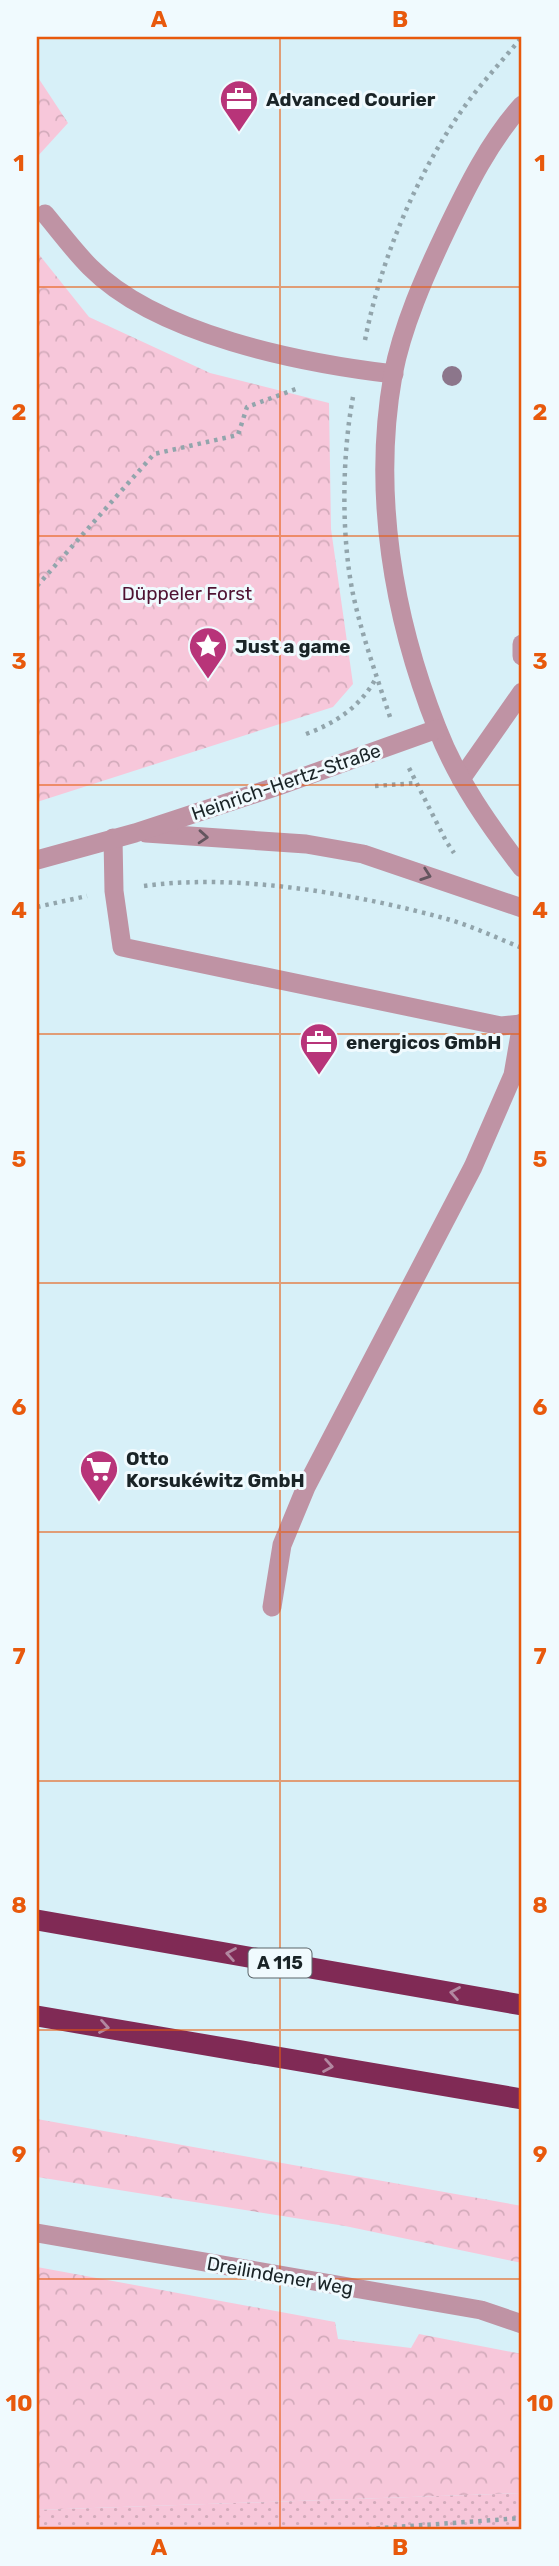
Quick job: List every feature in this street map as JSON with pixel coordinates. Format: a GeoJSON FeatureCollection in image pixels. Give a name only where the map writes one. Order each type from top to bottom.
{"type":"FeatureCollection","features":[{"type":"Feature","properties":{"kind":"highway","name":"A 115"},"geometry":{"type":"LineString","coordinates":[[37,1920],[522,2005]]}},
{"type":"Feature","properties":{"kind":"highway"},"geometry":{"type":"LineString","coordinates":[[37,2016],[522,2099]]}},
{"type":"Feature","properties":{"kind":"street"},"geometry":{"type":"LineString","coordinates":[[522,105],[472,175],[427,270],[394,374],[384,452],[388,541],[398,597],[416,666],[437,729],[461,779],[486,821],[522,868]]}},
{"type":"Feature","properties":{"kind":"street"},"geometry":{"type":"LineString","coordinates":[[45,214],[91,269],[133,301],[192,330],[353,369],[394,374]]}},
{"type":"Feature","properties":{"kind":"street"},"geometry":{"type":"LineString","coordinates":[[522,643],[522,656]]}},
{"type":"Feature","properties":{"kind":"street"},"geometry":{"type":"LineString","coordinates":[[461,779],[522,692]]}},
{"type":"Feature","properties":{"kind":"street","name":"Heinrich-Hertz-Straße"},"geometry":{"type":"LineString","coordinates":[[37,860],[278,786],[437,729]]}},
{"type":"Feature","properties":{"kind":"street","name":"Heinrich-Hertz-Straße"},"geometry":{"type":"LineString","coordinates":[[135,832],[306,844],[363,854],[522,908]]}},
{"type":"Feature","properties":{"kind":"street"},"geometry":{"type":"LineString","coordinates":[[113,838],[114,891],[122,947],[501,1026],[522,1024],[513,1075],[480,1170],[306,1487],[282,1545],[272,1607]]}},
{"type":"Feature","properties":{"kind":"street","name":"Dreilindener Weg"},"geometry":{"type":"LineString","coordinates":[[37,2233],[481,2310],[522,2324]]}},
{"type":"Feature","properties":{"kind":"path"},"geometry":{"type":"LineString","coordinates":[[37,586],[155,454],[238,435],[247,407],[306,386]]}},
{"type":"Feature","properties":{"kind":"path"},"geometry":{"type":"LineString","coordinates":[[306,734],[327,726],[350,711],[368,694],[377,677]]}},
{"type":"Feature","properties":{"kind":"path"},"geometry":{"type":"LineString","coordinates":[[372,786],[416,783]]}},
{"type":"Feature","properties":{"kind":"path"},"geometry":{"type":"LineString","coordinates":[[37,907],[161,884],[206,883],[311,888],[448,919],[522,948]]}},
{"type":"Feature","properties":{"kind":"path"},"geometry":{"type":"LineString","coordinates":[[368,2529],[522,2518]]}},
{"type":"Feature","properties":{"kind":"green space"},"geometry":{"type":"Polygon","coordinates":[[[37,76],[68,123],[37,157],[37,76]]]}},
{"type":"Feature","properties":{"kind":"green space","name":"Düppeler Forst"},"geometry":{"type":"Polygon","coordinates":[[[37,252],[89,317],[210,373],[329,403],[331,529],[353,684],[333,707],[37,802],[37,252]]]}},
{"type":"Feature","properties":{"kind":"green space"},"geometry":{"type":"Polygon","coordinates":[[[37,2119],[522,2206],[522,2263],[345,2226],[37,2177],[37,2119]]]}},
{"type":"Feature","properties":{"kind":"green space"},"geometry":{"type":"Polygon","coordinates":[[[37,2267],[335,2322],[338,2339],[411,2348],[419,2334],[522,2354],[522,2493],[37,2510],[37,2267]]]}},
{"type":"Feature","properties":{"kind":"green space"},"geometry":{"type":"Polygon","coordinates":[[[522,2493],[522,2529],[37,2529],[37,2510],[522,2493]]]}},
{"type":"Feature","properties":{"kind":"place","name":"Advanced Courier"},"geometry":{"type":"Point","coordinates":[239,133]}},
{"type":"Feature","properties":{"kind":"place","name":"Just a game"},"geometry":{"type":"Point","coordinates":[208,680]}},
{"type":"Feature","properties":{"kind":"place","name":"energicos GmbH"},"geometry":{"type":"Point","coordinates":[319,1076]}},
{"type":"Feature","properties":{"kind":"place","name":"Otto Korsukéwitz GmbH"},"geometry":{"type":"Point","coordinates":[99,1503]}}]}
